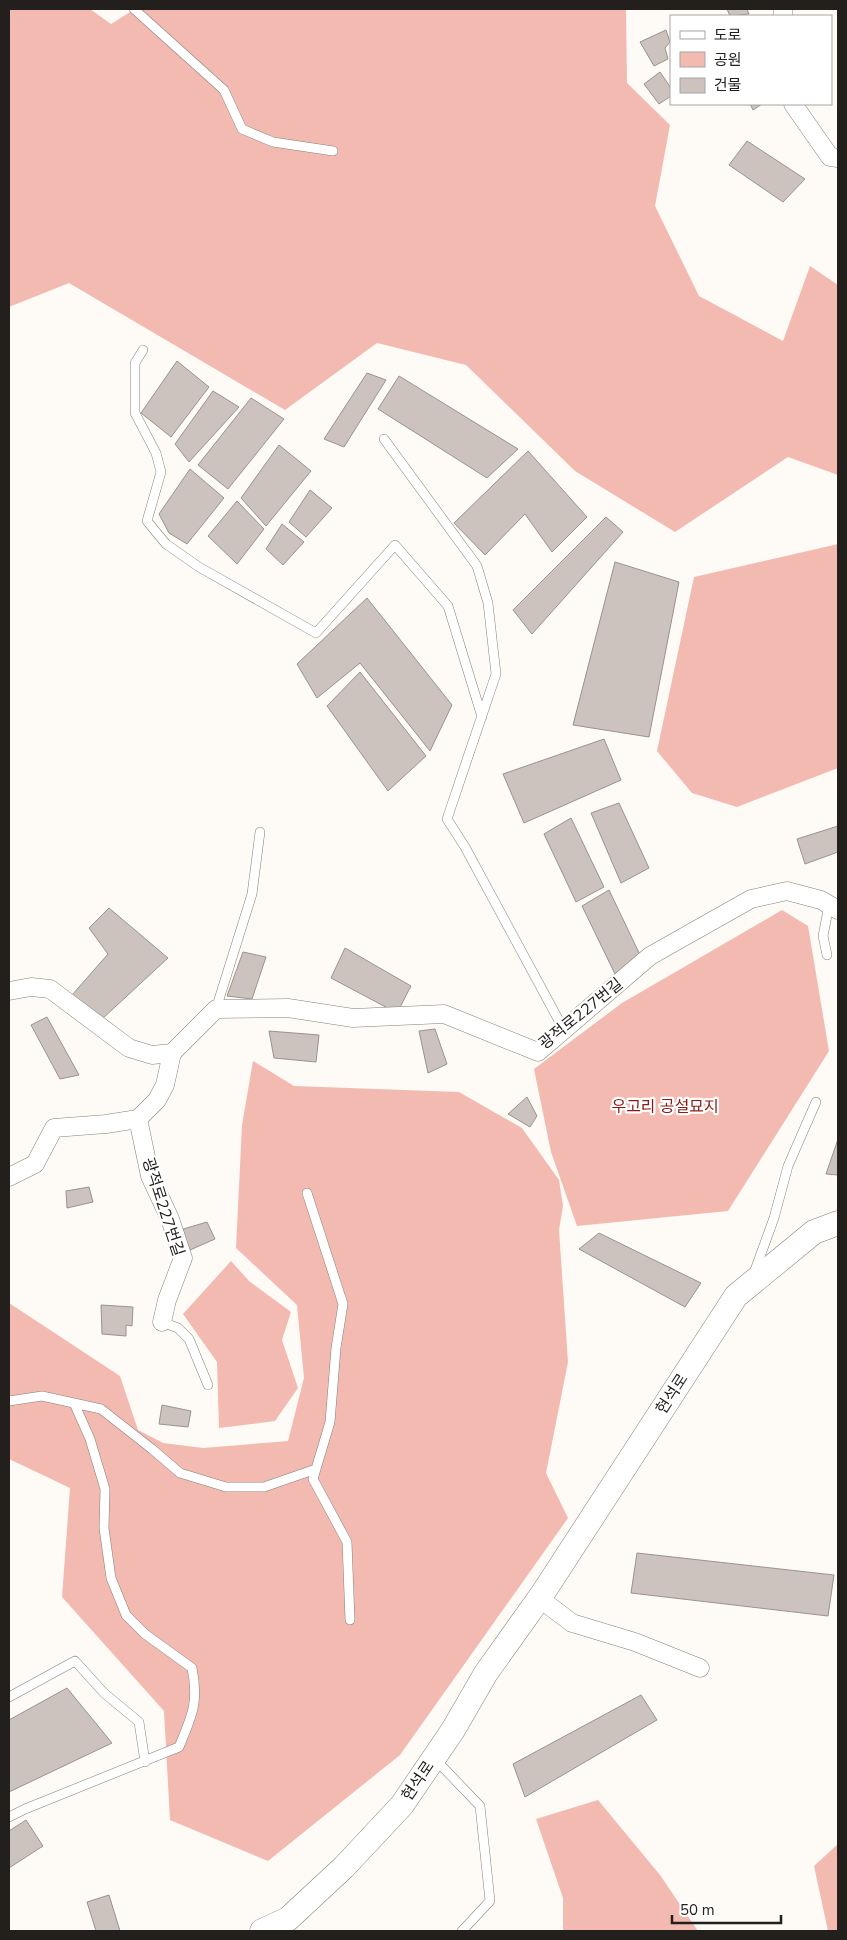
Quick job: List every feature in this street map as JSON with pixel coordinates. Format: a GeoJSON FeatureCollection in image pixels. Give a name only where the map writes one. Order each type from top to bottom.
{"type":"FeatureCollection","features":[{"type":"Feature","properties":{"kind":"street"},"geometry":{"type":"LineString","coordinates":[[794,105],[835,162]]}},
{"type":"Feature","properties":{"kind":"street","name":"광적로227번길"},"geometry":{"type":"LineString","coordinates":[[216,1009],[288,1008],[353,1018],[444,1014],[538,1052],[650,956],[751,899],[787,891],[821,900],[834,908]]}},
{"type":"Feature","properties":{"kind":"street"},"geometry":{"type":"LineString","coordinates":[[9,991],[31,987],[50,989],[129,1048],[152,1055],[172,1053]]}},
{"type":"Feature","properties":{"kind":"street"},"geometry":{"type":"LineString","coordinates":[[9,1177],[35,1164],[54,1128],[106,1124],[138,1119],[157,1100],[165,1085],[172,1053],[216,1009]]}},
{"type":"Feature","properties":{"kind":"street","name":"광적로227번길"},"geometry":{"type":"LineString","coordinates":[[138,1119],[150,1176],[170,1219],[183,1258],[167,1300],[162,1322]]}},
{"type":"Feature","properties":{"kind":"street","name":"현석로"},"geometry":{"type":"LineString","coordinates":[[262,1931],[288,1919],[344,1867],[402,1805],[453,1730],[486,1673],[539,1598],[736,1296],[814,1232],[838,1223]]}},
{"type":"Feature","properties":{"kind":"street"},"geometry":{"type":"LineString","coordinates":[[539,1598],[572,1623],[636,1642],[700,1668]]}},
{"type":"Feature","properties":{"kind":"lane"},"geometry":{"type":"LineString","coordinates":[[134,9],[224,90],[242,129],[273,142],[333,151]]}},
{"type":"Feature","properties":{"kind":"lane"},"geometry":{"type":"LineString","coordinates":[[143,350],[135,363],[135,413],[156,453],[161,472],[147,521],[166,544],[199,567],[316,633],[395,545],[448,606],[482,717]]}},
{"type":"Feature","properties":{"kind":"lane"},"geometry":{"type":"LineString","coordinates":[[384,439],[477,566],[488,603],[496,674],[447,819],[465,847],[564,1030]]}},
{"type":"Feature","properties":{"kind":"lane"},"geometry":{"type":"LineString","coordinates":[[216,1009],[252,894],[260,832]]}},
{"type":"Feature","properties":{"kind":"lane"},"geometry":{"type":"LineString","coordinates":[[827,955],[823,936],[834,908]]}},
{"type":"Feature","properties":{"kind":"lane"},"geometry":{"type":"LineString","coordinates":[[749,1285],[774,1218],[788,1166],[816,1102]]}},
{"type":"Feature","properties":{"kind":"lane"},"geometry":{"type":"LineString","coordinates":[[307,1193],[343,1304],[336,1348],[330,1422],[313,1479],[347,1542],[350,1620]]}},
{"type":"Feature","properties":{"kind":"lane"},"geometry":{"type":"LineString","coordinates":[[162,1322],[178,1328],[190,1340],[208,1385]]}},
{"type":"Feature","properties":{"kind":"lane"},"geometry":{"type":"LineString","coordinates":[[9,1401],[42,1396],[101,1409],[152,1448],[180,1473],[226,1487],[264,1487],[316,1469]]}},
{"type":"Feature","properties":{"kind":"lane"},"geometry":{"type":"LineString","coordinates":[[9,1817],[179,1747],[195,1708],[195,1681],[192,1668],[145,1634],[126,1615],[111,1578],[104,1528],[105,1489],[90,1439],[74,1403]]}},
{"type":"Feature","properties":{"kind":"lane"},"geometry":{"type":"LineString","coordinates":[[9,1697],[75,1661],[104,1693],[139,1722],[145,1762]]}},
{"type":"Feature","properties":{"kind":"lane"},"geometry":{"type":"LineString","coordinates":[[434,1758],[480,1806],[490,1902],[462,1931]]}},
{"type":"Feature","properties":{"kind":"green space"},"geometry":{"type":"Polygon","coordinates":[[[9,9],[90,9],[111,24],[135,9],[626,9],[627,83],[670,125],[655,206],[699,296],[783,341],[810,266],[838,285],[838,475],[788,457],[675,532],[575,471],[466,365],[377,343],[285,410],[69,283],[9,307],[9,9]]]}},
{"type":"Feature","properties":{"kind":"green space"},"geometry":{"type":"Polygon","coordinates":[[[838,544],[838,768],[737,807],[692,793],[657,751],[694,577],[838,544]]]}},
{"type":"Feature","properties":{"kind":"green space","name":"우고리 공설묘지"},"geometry":{"type":"Polygon","coordinates":[[[782,910],[808,926],[829,1051],[728,1211],[577,1226],[551,1152],[534,1069],[622,1003],[782,910]]]}},
{"type":"Feature","properties":{"kind":"green space"},"geometry":{"type":"Polygon","coordinates":[[[253,1061],[294,1086],[459,1092],[522,1128],[559,1180],[563,1206],[559,1230],[568,1362],[546,1473],[568,1518],[400,1755],[268,1861],[170,1820],[164,1711],[62,1597],[70,1488],[9,1459],[9,1303],[120,1376],[138,1430],[163,1443],[203,1448],[288,1441],[304,1378],[297,1305],[236,1248],[242,1125],[253,1061]]]}},
{"type":"Feature","properties":{"kind":"green space"},"geometry":{"type":"Polygon","coordinates":[[[231,1261],[249,1281],[291,1312],[282,1340],[298,1388],[275,1421],[219,1428],[217,1362],[183,1314],[231,1261]]]}},
{"type":"Feature","properties":{"kind":"green space"},"geometry":{"type":"Polygon","coordinates":[[[598,1800],[660,1875],[698,1931],[563,1931],[563,1898],[536,1819],[598,1800]]]}},
{"type":"Feature","properties":{"kind":"green space"},"geometry":{"type":"Polygon","coordinates":[[[838,1844],[838,1931],[828,1931],[814,1866],[838,1844]]]}},
{"type":"Feature","properties":{"kind":"building"},"geometry":{"type":"Polygon","coordinates":[[[727,9],[747,9],[749,14],[740,15],[730,15],[727,9]]]}},
{"type":"Feature","properties":{"kind":"building"},"geometry":{"type":"Polygon","coordinates":[[[666,30],[670,42],[665,48],[668,59],[654,66],[640,42],[666,30]]]}},
{"type":"Feature","properties":{"kind":"building"},"geometry":{"type":"Polygon","coordinates":[[[660,72],[670,87],[670,97],[659,104],[644,84],[660,72]]]}},
{"type":"Feature","properties":{"kind":"building"},"geometry":{"type":"Polygon","coordinates":[[[750,105],[760,105],[753,110],[750,105]]]}},
{"type":"Feature","properties":{"kind":"building"},"geometry":{"type":"Polygon","coordinates":[[[747,141],[805,179],[783,202],[729,165],[747,141]]]}},
{"type":"Feature","properties":{"kind":"building"},"geometry":{"type":"Polygon","coordinates":[[[177,361],[209,387],[171,437],[141,413],[177,361]]]}},
{"type":"Feature","properties":{"kind":"building"},"geometry":{"type":"Polygon","coordinates":[[[367,373],[386,380],[344,447],[324,439],[367,373]]]}},
{"type":"Feature","properties":{"kind":"building"},"geometry":{"type":"Polygon","coordinates":[[[399,376],[518,449],[487,478],[378,409],[399,376]]]}},
{"type":"Feature","properties":{"kind":"building"},"geometry":{"type":"Polygon","coordinates":[[[213,391],[239,407],[189,462],[175,444],[213,391]]]}},
{"type":"Feature","properties":{"kind":"building"},"geometry":{"type":"Polygon","coordinates":[[[251,398],[284,419],[228,489],[198,465],[251,398]]]}},
{"type":"Feature","properties":{"kind":"building"},"geometry":{"type":"Polygon","coordinates":[[[279,445],[311,471],[266,526],[241,498],[279,445]]]}},
{"type":"Feature","properties":{"kind":"building"},"geometry":{"type":"Polygon","coordinates":[[[528,451],[587,517],[552,552],[525,514],[485,555],[454,523],[528,451]]]}},
{"type":"Feature","properties":{"kind":"building"},"geometry":{"type":"Polygon","coordinates":[[[190,469],[224,498],[187,544],[169,533],[159,514],[190,469]]]}},
{"type":"Feature","properties":{"kind":"building"},"geometry":{"type":"Polygon","coordinates":[[[310,490],[332,508],[306,537],[289,522],[310,490]]]}},
{"type":"Feature","properties":{"kind":"building"},"geometry":{"type":"Polygon","coordinates":[[[237,501],[264,529],[237,564],[208,536],[237,501]]]}},
{"type":"Feature","properties":{"kind":"building"},"geometry":{"type":"Polygon","coordinates":[[[606,517],[623,532],[532,634],[513,610],[606,517]]]}},
{"type":"Feature","properties":{"kind":"building"},"geometry":{"type":"Polygon","coordinates":[[[282,524],[304,542],[283,565],[266,549],[282,524]]]}},
{"type":"Feature","properties":{"kind":"building"},"geometry":{"type":"Polygon","coordinates":[[[615,562],[679,582],[649,737],[573,725],[615,562]]]}},
{"type":"Feature","properties":{"kind":"building"},"geometry":{"type":"Polygon","coordinates":[[[367,598],[452,705],[430,751],[360,663],[317,698],[297,664],[367,598]]]}},
{"type":"Feature","properties":{"kind":"building"},"geometry":{"type":"Polygon","coordinates":[[[360,672],[426,756],[388,791],[327,706],[360,672]]]}},
{"type":"Feature","properties":{"kind":"building"},"geometry":{"type":"Polygon","coordinates":[[[604,739],[621,780],[524,823],[503,774],[604,739]]]}},
{"type":"Feature","properties":{"kind":"building"},"geometry":{"type":"Polygon","coordinates":[[[619,803],[649,868],[621,883],[591,813],[619,803]]]}},
{"type":"Feature","properties":{"kind":"building"},"geometry":{"type":"Polygon","coordinates":[[[571,818],[604,887],[576,902],[544,834],[571,818]]]}},
{"type":"Feature","properties":{"kind":"building"},"geometry":{"type":"Polygon","coordinates":[[[838,826],[838,852],[805,864],[797,839],[838,826]]]}},
{"type":"Feature","properties":{"kind":"building"},"geometry":{"type":"Polygon","coordinates":[[[609,890],[642,959],[615,974],[582,906],[609,890]]]}},
{"type":"Feature","properties":{"kind":"building"},"geometry":{"type":"Polygon","coordinates":[[[109,908],[168,958],[101,1020],[72,995],[108,954],[89,928],[109,908]]]}},
{"type":"Feature","properties":{"kind":"building"},"geometry":{"type":"Polygon","coordinates":[[[345,948],[411,986],[397,1013],[331,978],[345,948]]]}},
{"type":"Feature","properties":{"kind":"building"},"geometry":{"type":"Polygon","coordinates":[[[243,952],[266,957],[252,999],[227,996],[243,952]]]}},
{"type":"Feature","properties":{"kind":"building"},"geometry":{"type":"Polygon","coordinates":[[[47,1017],[79,1075],[60,1079],[31,1025],[47,1017]]]}},
{"type":"Feature","properties":{"kind":"building"},"geometry":{"type":"Polygon","coordinates":[[[435,1029],[447,1064],[428,1073],[419,1031],[435,1029]]]}},
{"type":"Feature","properties":{"kind":"building"},"geometry":{"type":"Polygon","coordinates":[[[269,1031],[319,1035],[316,1062],[274,1058],[269,1031]]]}},
{"type":"Feature","properties":{"kind":"building"},"geometry":{"type":"Polygon","coordinates":[[[527,1097],[537,1116],[530,1127],[508,1114],[527,1097]]]}},
{"type":"Feature","properties":{"kind":"building"},"geometry":{"type":"Polygon","coordinates":[[[838,1139],[838,1175],[826,1174],[838,1139]]]}},
{"type":"Feature","properties":{"kind":"building"},"geometry":{"type":"Polygon","coordinates":[[[89,1187],[93,1202],[67,1208],[66,1191],[89,1187]]]}},
{"type":"Feature","properties":{"kind":"building"},"geometry":{"type":"Polygon","coordinates":[[[207,1222],[215,1239],[190,1250],[180,1230],[207,1222]]]}},
{"type":"Feature","properties":{"kind":"building"},"geometry":{"type":"Polygon","coordinates":[[[599,1233],[701,1283],[685,1307],[579,1249],[599,1233]]]}},
{"type":"Feature","properties":{"kind":"building"},"geometry":{"type":"Polygon","coordinates":[[[101,1305],[133,1307],[132,1326],[126,1325],[126,1336],[102,1334],[101,1305]]]}},
{"type":"Feature","properties":{"kind":"building"},"geometry":{"type":"Polygon","coordinates":[[[162,1405],[191,1411],[188,1427],[159,1424],[162,1405]]]}},
{"type":"Feature","properties":{"kind":"building"},"geometry":{"type":"Polygon","coordinates":[[[637,1553],[834,1575],[828,1616],[631,1593],[637,1553]]]}},
{"type":"Feature","properties":{"kind":"building"},"geometry":{"type":"Polygon","coordinates":[[[67,1688],[112,1743],[9,1792],[9,1720],[67,1688]]]}},
{"type":"Feature","properties":{"kind":"building"},"geometry":{"type":"Polygon","coordinates":[[[641,1695],[657,1720],[525,1797],[513,1764],[641,1695]]]}},
{"type":"Feature","properties":{"kind":"building"},"geometry":{"type":"Polygon","coordinates":[[[26,1820],[43,1846],[9,1868],[9,1831],[26,1820]]]}},
{"type":"Feature","properties":{"kind":"building"},"geometry":{"type":"Polygon","coordinates":[[[109,1895],[120,1931],[96,1931],[87,1902],[109,1895]]]}}]}
